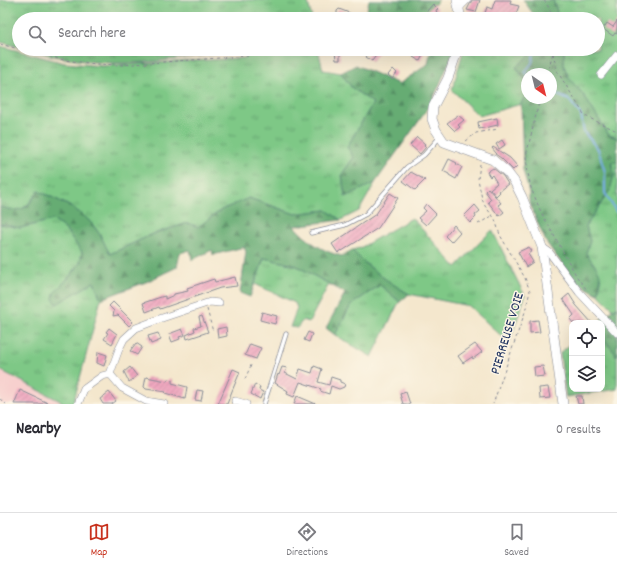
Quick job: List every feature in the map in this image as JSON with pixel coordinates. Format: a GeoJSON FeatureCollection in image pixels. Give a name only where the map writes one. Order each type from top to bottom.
{"type":"FeatureCollection","features":[{"type":"Feature","properties":{"kind":"street"},"geometry":{"type":"LineString","coordinates":[[458,3],[467,0]]}},
{"type":"Feature","properties":{"kind":"street"},"geometry":{"type":"LineString","coordinates":[[602,75],[617,55]]}},
{"type":"Feature","properties":{"kind":"street"},"geometry":{"type":"LineString","coordinates":[[456,56],[448,78],[432,107],[432,119],[440,137],[444,142],[493,160],[507,172],[514,181],[522,197],[542,247],[563,404]]}},
{"type":"Feature","properties":{"kind":"street"},"geometry":{"type":"LineString","coordinates":[[542,247],[549,252],[579,292],[617,333]]}},
{"type":"Feature","properties":{"kind":"street"},"geometry":{"type":"LineString","coordinates":[[110,374],[118,349],[124,339],[136,328],[206,303],[220,303]]}},
{"type":"Feature","properties":{"kind":"street"},"geometry":{"type":"LineString","coordinates":[[78,404],[84,389],[102,376],[110,374]]}},
{"type":"Feature","properties":{"kind":"street"},"geometry":{"type":"LineString","coordinates":[[110,374],[122,388],[146,401],[164,404]]}},
{"type":"Feature","properties":{"kind":"street"},"geometry":{"type":"LineString","coordinates":[[236,400],[246,404]]}},
{"type":"Feature","properties":{"kind":"lane"},"geometry":{"type":"LineString","coordinates":[[311,233],[346,225],[366,214],[407,167],[424,155],[440,137]]}},
{"type":"Feature","properties":{"kind":"lane"},"geometry":{"type":"LineString","coordinates":[[264,404],[286,334]]}},
{"type":"Feature","properties":{"kind":"path"},"geometry":{"type":"LineString","coordinates":[[544,0],[550,12]]}},
{"type":"Feature","properties":{"kind":"path"},"geometry":{"type":"LineString","coordinates":[[0,44],[12,47]]}},
{"type":"Feature","properties":{"kind":"path"},"geometry":{"type":"LineString","coordinates":[[48,56],[64,60],[96,64],[120,64],[248,56]]}},
{"type":"Feature","properties":{"kind":"path"},"geometry":{"type":"LineString","coordinates":[[549,68],[552,56]]}},
{"type":"Feature","properties":{"kind":"path"},"geometry":{"type":"LineString","coordinates":[[554,56],[557,70],[585,116],[617,131]]}},
{"type":"Feature","properties":{"kind":"path"},"geometry":{"type":"LineString","coordinates":[[539,104],[526,156],[531,188],[541,212],[577,277],[588,291]]}},
{"type":"Feature","properties":{"kind":"path"},"geometry":{"type":"LineString","coordinates":[[462,149],[464,143],[476,132],[498,129]]}},
{"type":"Feature","properties":{"kind":"path","name":"PIERREUSE VOIE"},"geometry":{"type":"LineString","coordinates":[[482,156],[478,179],[485,206],[495,219],[500,235],[525,278],[530,292],[525,312],[493,404]]}},
{"type":"Feature","properties":{"kind":"path"},"geometry":{"type":"LineString","coordinates":[[478,224],[492,216]]}},
{"type":"Feature","properties":{"kind":"path"},"geometry":{"type":"LineString","coordinates":[[206,303],[213,332]]}},
{"type":"Feature","properties":{"kind":"path"},"geometry":{"type":"LineString","coordinates":[[245,379],[252,363]]}},
{"type":"Feature","properties":{"kind":"path"},"geometry":{"type":"LineString","coordinates":[[0,400],[6,404]]}},
{"type":"Feature","properties":{"kind":"shaded area"},"geometry":{"type":"Polygon","coordinates":[[[0,370],[66,404],[0,404],[0,370]]]}},
{"type":"Feature","properties":{"kind":"green space"},"geometry":{"type":"Polygon","coordinates":[[[0,0],[310,0],[308,2],[310,12],[12,12],[12,45],[0,42],[0,0]]]}},
{"type":"Feature","properties":{"kind":"green space"},"geometry":{"type":"Polygon","coordinates":[[[369,0],[439,0],[427,12],[366,12],[369,0]]]}},
{"type":"Feature","properties":{"kind":"green space"},"geometry":{"type":"Polygon","coordinates":[[[523,0],[553,0],[557,12],[532,12],[523,0]]]}},
{"type":"Feature","properties":{"kind":"green space"},"geometry":{"type":"Polygon","coordinates":[[[553,0],[617,0],[617,138],[609,135],[582,93],[569,78],[564,66],[564,56],[605,56],[605,12],[557,12],[553,0]]]}},
{"type":"Feature","properties":{"kind":"green space"},"geometry":{"type":"Polygon","coordinates":[[[0,46],[12,49],[12,56],[38,56],[64,63],[102,66],[245,58],[246,56],[320,56],[323,70],[341,73],[352,88],[373,103],[347,147],[354,157],[342,174],[345,196],[375,183],[359,211],[341,220],[326,210],[295,214],[249,198],[221,210],[198,228],[188,223],[153,234],[110,254],[91,222],[70,206],[38,191],[27,206],[23,208],[14,210],[0,207],[0,46]]]}},
{"type":"Feature","properties":{"kind":"green space"},"geometry":{"type":"Polygon","coordinates":[[[55,56],[198,56],[128,63],[76,60],[55,56]]]}},
{"type":"Feature","properties":{"kind":"green space"},"geometry":{"type":"Polygon","coordinates":[[[430,56],[452,56],[431,104],[375,183],[345,197],[342,174],[354,157],[347,147],[373,103],[352,88],[341,73],[356,65],[399,84],[428,64],[430,56]]]}},
{"type":"Feature","properties":{"kind":"green space"},"geometry":{"type":"Polygon","coordinates":[[[462,56],[530,56],[516,67],[521,74],[521,104],[479,116],[452,90],[462,56]]]}},
{"type":"Feature","properties":{"kind":"green space"},"geometry":{"type":"Polygon","coordinates":[[[529,56],[564,56],[564,66],[569,78],[582,93],[609,135],[617,138],[617,162],[612,162],[614,175],[610,190],[586,226],[590,241],[586,253],[597,268],[600,276],[598,294],[576,282],[546,242],[529,203],[529,193],[523,170],[521,104],[557,104],[557,68],[521,68],[521,73],[516,67],[529,56]]]}},
{"type":"Feature","properties":{"kind":"green space"},"geometry":{"type":"Polygon","coordinates":[[[612,162],[617,162],[617,307],[613,309],[598,294],[600,287],[600,276],[596,267],[586,253],[590,241],[586,226],[610,190],[614,175],[612,162]]]}},
{"type":"Feature","properties":{"kind":"green space"},"geometry":{"type":"Polygon","coordinates":[[[38,191],[70,206],[91,222],[102,238],[110,254],[153,234],[188,223],[198,227],[221,210],[249,198],[295,214],[326,210],[341,220],[294,226],[309,241],[328,252],[342,256],[352,250],[379,274],[409,294],[400,302],[380,285],[351,305],[335,335],[326,328],[345,293],[295,265],[264,258],[250,297],[240,293],[246,252],[244,247],[213,255],[212,250],[192,260],[190,250],[180,253],[177,267],[146,282],[101,299],[94,282],[57,304],[53,299],[54,293],[80,263],[82,252],[65,229],[53,220],[20,228],[0,224],[0,207],[19,210],[31,202],[38,191]]]}},
{"type":"Feature","properties":{"kind":"green space"},"geometry":{"type":"Polygon","coordinates":[[[412,218],[456,267],[492,230],[525,296],[509,343],[469,306],[409,294],[387,281],[358,257],[352,250],[360,248],[412,218]]]}},
{"type":"Feature","properties":{"kind":"green space"},"geometry":{"type":"Polygon","coordinates":[[[53,220],[65,229],[82,252],[80,263],[65,282],[57,303],[94,282],[101,299],[73,404],[66,404],[0,370],[0,224],[20,228],[53,220]]]}},
{"type":"Feature","properties":{"kind":"green space"},"geometry":{"type":"Polygon","coordinates":[[[264,258],[295,265],[329,284],[309,322],[303,320],[297,328],[290,327],[297,308],[295,303],[255,284],[264,258]]]}},
{"type":"Feature","properties":{"kind":"green space"},"geometry":{"type":"Polygon","coordinates":[[[380,285],[400,302],[372,357],[335,335],[351,305],[380,285]]]}},
{"type":"Feature","properties":{"kind":"green space"},"geometry":{"type":"Polygon","coordinates":[[[617,307],[617,356],[605,340],[605,320],[600,320],[617,307]]]}},
{"type":"Feature","properties":{"kind":"green space"},"geometry":{"type":"Polygon","coordinates":[[[605,340],[617,356],[617,389],[605,391],[605,340]]]}},
{"type":"Feature","properties":{"kind":"green space"},"geometry":{"type":"Polygon","coordinates":[[[569,346],[569,392],[598,392],[566,397],[560,353],[569,346]]]}},
{"type":"Feature","properties":{"kind":"building"},"geometry":{"type":"Polygon","coordinates":[[[472,0],[480,0],[476,12],[467,10],[472,0]]]}},
{"type":"Feature","properties":{"kind":"building"},"geometry":{"type":"Polygon","coordinates":[[[495,0],[511,0],[510,4],[519,6],[517,12],[485,12],[487,7],[492,9],[495,0]]]}},
{"type":"Feature","properties":{"kind":"building"},"geometry":{"type":"Polygon","coordinates":[[[433,4],[438,9],[436,10],[437,12],[426,12],[433,4]]]}},
{"type":"Feature","properties":{"kind":"building"},"geometry":{"type":"Polygon","coordinates":[[[339,9],[347,12],[337,12],[339,9]]]}},
{"type":"Feature","properties":{"kind":"building"},"geometry":{"type":"Polygon","coordinates":[[[617,21],[617,34],[615,33],[613,36],[605,30],[605,26],[607,23],[613,27],[617,21]]]}},
{"type":"Feature","properties":{"kind":"building"},"geometry":{"type":"Polygon","coordinates":[[[336,56],[340,56],[340,60],[336,60],[336,56]]]}},
{"type":"Feature","properties":{"kind":"building"},"geometry":{"type":"Polygon","coordinates":[[[367,56],[376,56],[372,61],[366,57],[367,56]]]}},
{"type":"Feature","properties":{"kind":"building"},"geometry":{"type":"Polygon","coordinates":[[[414,56],[422,56],[420,61],[414,56]]]}},
{"type":"Feature","properties":{"kind":"building"},"geometry":{"type":"Polygon","coordinates":[[[393,69],[397,73],[392,79],[388,75],[393,69]]]}},
{"type":"Feature","properties":{"kind":"building"},"geometry":{"type":"Polygon","coordinates":[[[458,115],[464,120],[458,125],[460,127],[455,131],[447,123],[458,115]]]}},
{"type":"Feature","properties":{"kind":"building"},"geometry":{"type":"Polygon","coordinates":[[[497,118],[498,125],[479,129],[478,122],[497,118]]]}},
{"type":"Feature","properties":{"kind":"building"},"geometry":{"type":"Polygon","coordinates":[[[417,137],[425,144],[424,145],[426,147],[420,154],[410,145],[417,137]]]}},
{"type":"Feature","properties":{"kind":"building"},"geometry":{"type":"Polygon","coordinates":[[[502,140],[505,145],[499,149],[496,144],[502,140]]]}},
{"type":"Feature","properties":{"kind":"building"},"geometry":{"type":"Polygon","coordinates":[[[493,147],[510,158],[517,166],[513,170],[495,154],[496,153],[492,148],[493,147]]]}},
{"type":"Feature","properties":{"kind":"building"},"geometry":{"type":"Polygon","coordinates":[[[449,159],[462,167],[456,179],[443,171],[449,159]]]}},
{"type":"Feature","properties":{"kind":"building"},"geometry":{"type":"Polygon","coordinates":[[[493,168],[503,176],[508,184],[499,191],[500,192],[496,196],[490,189],[497,183],[492,175],[490,177],[487,172],[493,168]]]}},
{"type":"Feature","properties":{"kind":"building"},"geometry":{"type":"Polygon","coordinates":[[[411,172],[425,180],[415,190],[403,181],[411,172]]]}},
{"type":"Feature","properties":{"kind":"building"},"geometry":{"type":"Polygon","coordinates":[[[488,188],[501,203],[498,205],[504,212],[499,216],[488,202],[491,199],[485,191],[488,188]]]}},
{"type":"Feature","properties":{"kind":"building"},"geometry":{"type":"Polygon","coordinates":[[[390,193],[398,198],[378,228],[338,253],[332,244],[376,214],[390,193]]]}},
{"type":"Feature","properties":{"kind":"building"},"geometry":{"type":"Polygon","coordinates":[[[426,204],[436,214],[426,225],[418,218],[426,211],[423,208],[426,204]]]}},
{"type":"Feature","properties":{"kind":"building"},"geometry":{"type":"Polygon","coordinates":[[[475,205],[480,211],[475,215],[476,217],[470,223],[464,216],[475,205]]]}},
{"type":"Feature","properties":{"kind":"building"},"geometry":{"type":"Polygon","coordinates":[[[454,225],[460,232],[451,242],[445,236],[454,225]]]}},
{"type":"Feature","properties":{"kind":"building"},"geometry":{"type":"Polygon","coordinates":[[[529,247],[532,251],[528,254],[533,262],[526,267],[518,252],[529,247]]]}},
{"type":"Feature","properties":{"kind":"building"},"geometry":{"type":"Polygon","coordinates":[[[235,277],[237,286],[220,288],[160,309],[159,307],[146,312],[143,303],[165,296],[165,299],[174,294],[188,291],[187,288],[214,279],[215,282],[235,277]]]}},
{"type":"Feature","properties":{"kind":"building"},"geometry":{"type":"Polygon","coordinates":[[[569,294],[576,305],[589,320],[571,320],[574,315],[563,299],[569,294]]]}},
{"type":"Feature","properties":{"kind":"building"},"geometry":{"type":"Polygon","coordinates":[[[113,302],[133,322],[129,326],[118,315],[113,316],[114,311],[109,306],[113,302]]]}},
{"type":"Feature","properties":{"kind":"building"},"geometry":{"type":"Polygon","coordinates":[[[262,312],[277,316],[275,324],[260,320],[262,312]]]}},
{"type":"Feature","properties":{"kind":"building"},"geometry":{"type":"Polygon","coordinates":[[[202,316],[208,332],[187,339],[186,335],[195,331],[194,328],[201,326],[199,317],[202,316]]]}},
{"type":"Feature","properties":{"kind":"building"},"geometry":{"type":"Polygon","coordinates":[[[538,320],[540,332],[530,333],[530,321],[538,320]]]}},
{"type":"Feature","properties":{"kind":"building"},"geometry":{"type":"Polygon","coordinates":[[[226,327],[227,336],[218,338],[217,329],[226,327]]]}},
{"type":"Feature","properties":{"kind":"building"},"geometry":{"type":"Polygon","coordinates":[[[109,328],[117,334],[112,344],[104,339],[109,328]]]}},
{"type":"Feature","properties":{"kind":"building"},"geometry":{"type":"Polygon","coordinates":[[[182,329],[185,335],[172,342],[169,334],[182,329]]]}},
{"type":"Feature","properties":{"kind":"building"},"geometry":{"type":"Polygon","coordinates":[[[308,332],[312,334],[309,342],[304,340],[308,332]]]}},
{"type":"Feature","properties":{"kind":"building"},"geometry":{"type":"Polygon","coordinates":[[[158,333],[161,340],[151,344],[148,336],[158,333]]]}},
{"type":"Feature","properties":{"kind":"building"},"geometry":{"type":"Polygon","coordinates":[[[136,343],[142,347],[137,355],[130,351],[136,343]]]}},
{"type":"Feature","properties":{"kind":"building"},"geometry":{"type":"Polygon","coordinates":[[[250,344],[261,348],[256,359],[245,355],[250,344]]]}},
{"type":"Feature","properties":{"kind":"building"},"geometry":{"type":"Polygon","coordinates":[[[475,344],[482,352],[473,359],[472,357],[463,363],[458,356],[475,344]]]}},
{"type":"Feature","properties":{"kind":"building"},"geometry":{"type":"Polygon","coordinates":[[[98,352],[107,355],[104,366],[97,363],[98,352]]]}},
{"type":"Feature","properties":{"kind":"building"},"geometry":{"type":"Polygon","coordinates":[[[314,366],[322,369],[318,382],[329,385],[331,377],[340,380],[340,382],[345,384],[344,387],[339,389],[331,386],[329,394],[320,391],[321,389],[300,382],[294,397],[287,394],[288,391],[275,383],[282,367],[287,368],[285,373],[297,379],[300,369],[312,373],[314,366]]]}},
{"type":"Feature","properties":{"kind":"building"},"geometry":{"type":"Polygon","coordinates":[[[543,366],[545,376],[535,377],[534,367],[543,366]]]}},
{"type":"Feature","properties":{"kind":"building"},"geometry":{"type":"Polygon","coordinates":[[[130,367],[137,376],[129,382],[124,372],[130,367]]]}},
{"type":"Feature","properties":{"kind":"building"},"geometry":{"type":"Polygon","coordinates":[[[233,369],[240,372],[227,404],[218,404],[233,369]]]}},
{"type":"Feature","properties":{"kind":"building"},"geometry":{"type":"Polygon","coordinates":[[[146,377],[167,381],[168,379],[172,380],[172,383],[187,387],[185,399],[165,393],[166,392],[146,389],[144,387],[146,377]]]}},
{"type":"Feature","properties":{"kind":"building"},"geometry":{"type":"Polygon","coordinates":[[[255,384],[260,387],[259,390],[263,392],[260,399],[251,394],[255,384]]]}},
{"type":"Feature","properties":{"kind":"building"},"geometry":{"type":"Polygon","coordinates":[[[548,387],[550,398],[540,399],[539,388],[548,387]]]}},
{"type":"Feature","properties":{"kind":"building"},"geometry":{"type":"Polygon","coordinates":[[[20,390],[50,404],[14,404],[20,390]]]}},
{"type":"Feature","properties":{"kind":"building"},"geometry":{"type":"Polygon","coordinates":[[[197,390],[203,391],[201,401],[195,400],[197,390]]]}},
{"type":"Feature","properties":{"kind":"building"},"geometry":{"type":"Polygon","coordinates":[[[109,392],[116,401],[112,404],[103,404],[100,399],[109,392]]]}},
{"type":"Feature","properties":{"kind":"building"},"geometry":{"type":"Polygon","coordinates":[[[406,392],[410,404],[403,404],[400,394],[406,392]]]}},
{"type":"Feature","properties":{"kind":"building"},"geometry":{"type":"Polygon","coordinates":[[[297,396],[316,404],[294,404],[297,396]]]}},
{"type":"Feature","properties":{"kind":"building"},"geometry":{"type":"Polygon","coordinates":[[[576,396],[582,396],[583,404],[578,404],[576,396]]]}},
{"type":"Feature","properties":{"kind":"waterway"},"geometry":{"type":"LineString","coordinates":[[528,68],[532,63],[534,56]]}},
{"type":"Feature","properties":{"kind":"waterway"},"geometry":{"type":"LineString","coordinates":[[557,95],[569,100],[581,115],[584,132],[598,149],[605,172],[605,193],[617,213]]}}]}
